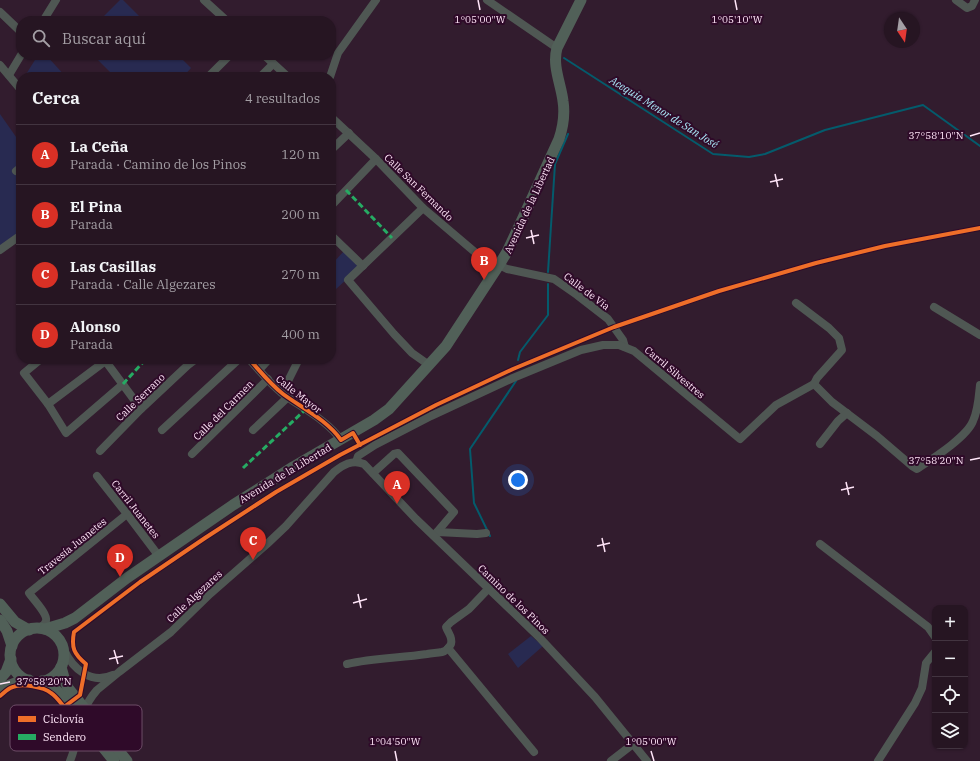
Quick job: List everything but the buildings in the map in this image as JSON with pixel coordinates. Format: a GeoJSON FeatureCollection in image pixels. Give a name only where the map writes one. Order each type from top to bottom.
{"type":"FeatureCollection","features":[{"type":"Feature","properties":{"kind":"main road","name":"Avenida de la Libertad"},"geometry":{"type":"LineString","coordinates":[[38,629],[65,623],[75,618],[158,555],[233,505],[374,420],[395,402],[429,365],[450,339],[505,256],[561,133],[564,110],[555,63],[556,54],[557,48],[581,0]]}},
{"type":"Feature","properties":{"kind":"main road"},"geometry":{"type":"LineString","coordinates":[[0,604],[15,622],[38,629],[54,634],[63,646],[64,656],[59,671],[52,678],[42,681],[33,681],[20,676],[14,668],[11,659],[11,650],[19,636],[38,629]]}},
{"type":"Feature","properties":{"kind":"main road","name":"Avenida de la Libertad"},"geometry":{"type":"LineString","coordinates":[[63,646],[68,627],[75,618]]}},
{"type":"Feature","properties":{"kind":"main road"},"geometry":{"type":"LineString","coordinates":[[0,620],[7,631],[12,646]]}},
{"type":"Feature","properties":{"kind":"main road"},"geometry":{"type":"LineString","coordinates":[[0,679],[6,672],[11,659]]}},
{"type":"Feature","properties":{"kind":"main road"},"geometry":{"type":"LineString","coordinates":[[61,667],[68,688],[78,705]]}},
{"type":"Feature","properties":{"kind":"main road"},"geometry":{"type":"LineString","coordinates":[[0,689],[18,682],[29,680]]}},
{"type":"Feature","properties":{"kind":"main road"},"geometry":{"type":"LineString","coordinates":[[42,681],[57,691],[73,705]]}},
{"type":"Feature","properties":{"kind":"main road"},"geometry":{"type":"LineString","coordinates":[[107,751],[114,761]]}},
{"type":"Feature","properties":{"kind":"main road"},"geometry":{"type":"LineString","coordinates":[[118,751],[127,761]]}},
{"type":"Feature","properties":{"kind":"street"},"geometry":{"type":"LineString","coordinates":[[46,16],[56,0]]}},
{"type":"Feature","properties":{"kind":"street"},"geometry":{"type":"LineString","coordinates":[[204,0],[222,16]]}},
{"type":"Feature","properties":{"kind":"street"},"geometry":{"type":"LineString","coordinates":[[336,59],[338,53],[376,0]]}},
{"type":"Feature","properties":{"kind":"street"},"geometry":{"type":"LineString","coordinates":[[487,0],[557,48]]}},
{"type":"Feature","properties":{"kind":"street"},"geometry":{"type":"LineString","coordinates":[[956,0],[967,8],[972,6],[975,0]]}},
{"type":"Feature","properties":{"kind":"street"},"geometry":{"type":"LineString","coordinates":[[0,12],[16,27]]}},
{"type":"Feature","properties":{"kind":"street"},"geometry":{"type":"LineString","coordinates":[[9,75],[18,60]]}},
{"type":"Feature","properties":{"kind":"street"},"geometry":{"type":"LineString","coordinates":[[213,72],[225,60]]}},
{"type":"Feature","properties":{"kind":"street"},"geometry":{"type":"LineString","coordinates":[[269,60],[282,72]]}},
{"type":"Feature","properties":{"kind":"street"},"geometry":{"type":"LineString","coordinates":[[332,72],[336,60]]}},
{"type":"Feature","properties":{"kind":"street"},"geometry":{"type":"LineString","coordinates":[[265,72],[273,64]]}},
{"type":"Feature","properties":{"kind":"street"},"geometry":{"type":"LineString","coordinates":[[0,65],[16,84]]}},
{"type":"Feature","properties":{"kind":"street","name":"Calle San Fernando"},"geometry":{"type":"LineString","coordinates":[[336,121],[376,159],[423,208],[498,268]]}},
{"type":"Feature","properties":{"kind":"street"},"geometry":{"type":"LineString","coordinates":[[336,145],[349,133]]}},
{"type":"Feature","properties":{"kind":"street"},"geometry":{"type":"LineString","coordinates":[[336,201],[376,159]]}},
{"type":"Feature","properties":{"kind":"street"},"geometry":{"type":"LineString","coordinates":[[423,208],[348,280],[412,353],[429,365]]}},
{"type":"Feature","properties":{"kind":"street"},"geometry":{"type":"LineString","coordinates":[[0,250],[16,239]]}},
{"type":"Feature","properties":{"kind":"street"},"geometry":{"type":"LineString","coordinates":[[336,240],[363,266]]}},
{"type":"Feature","properties":{"kind":"street","name":"Calle de Via"},"geometry":{"type":"LineString","coordinates":[[498,268],[554,279],[608,319],[623,340],[625,348]]}},
{"type":"Feature","properties":{"kind":"street"},"geometry":{"type":"LineString","coordinates":[[796,303],[829,328],[839,338],[842,350],[817,378],[814,384],[832,402],[917,469],[964,434],[973,422],[980,385]]}},
{"type":"Feature","properties":{"kind":"street"},"geometry":{"type":"LineString","coordinates":[[934,307],[980,335]]}},
{"type":"Feature","properties":{"kind":"street","name":"Carril Silvestres"},"geometry":{"type":"LineString","coordinates":[[356,462],[358,456],[389,437],[431,416],[513,378],[581,350],[603,344],[619,345],[634,350],[740,439],[776,405],[814,384]]}},
{"type":"Feature","properties":{"kind":"street"},"geometry":{"type":"LineString","coordinates":[[35,364],[24,373],[48,404],[66,433],[123,384]]}},
{"type":"Feature","properties":{"kind":"street"},"geometry":{"type":"LineString","coordinates":[[48,404],[101,364]]}},
{"type":"Feature","properties":{"kind":"street"},"geometry":{"type":"LineString","coordinates":[[109,364],[141,409]]}},
{"type":"Feature","properties":{"kind":"street","name":"Calle Serrano"},"geometry":{"type":"LineString","coordinates":[[100,451],[141,409],[189,364]]}},
{"type":"Feature","properties":{"kind":"street"},"geometry":{"type":"LineString","coordinates":[[162,430],[234,364]]}},
{"type":"Feature","properties":{"kind":"street","name":"Calle Mayor"},"geometry":{"type":"LineString","coordinates":[[254,364],[285,395],[326,424],[341,440]]}},
{"type":"Feature","properties":{"kind":"street"},"geometry":{"type":"LineString","coordinates":[[259,370],[264,364]]}},
{"type":"Feature","properties":{"kind":"street"},"geometry":{"type":"LineString","coordinates":[[253,430],[285,395],[297,364]]}},
{"type":"Feature","properties":{"kind":"street","name":"Calle del Carmen"},"geometry":{"type":"LineString","coordinates":[[192,454],[268,379]]}},
{"type":"Feature","properties":{"kind":"street"},"geometry":{"type":"LineString","coordinates":[[820,444],[846,413]]}},
{"type":"Feature","properties":{"kind":"street"},"geometry":{"type":"LineString","coordinates":[[373,474],[394,454],[398,454],[454,512],[435,534]]}},
{"type":"Feature","properties":{"kind":"street","name":"Camino de los Pinos"},"geometry":{"type":"LineString","coordinates":[[356,462],[364,464],[410,513],[435,534],[538,636],[595,697],[647,761]]}},
{"type":"Feature","properties":{"kind":"street","name":"Calle Algezares"},"geometry":{"type":"LineString","coordinates":[[88,705],[96,690],[171,632],[210,594],[272,540],[334,472],[348,463],[356,462]]}},
{"type":"Feature","properties":{"kind":"street","name":"Carril Juanetes"},"geometry":{"type":"LineString","coordinates":[[97,476],[158,555]]}},
{"type":"Feature","properties":{"kind":"street","name":"Travesía Juanetes"},"geometry":{"type":"LineString","coordinates":[[38,629],[45,624],[46,617],[29,593],[127,514]]}},
{"type":"Feature","properties":{"kind":"street"},"geometry":{"type":"LineString","coordinates":[[435,534],[486,533]]}},
{"type":"Feature","properties":{"kind":"street"},"geometry":{"type":"LineString","coordinates":[[820,544],[928,627],[932,633]]}},
{"type":"Feature","properties":{"kind":"street"},"geometry":{"type":"LineString","coordinates":[[347,664],[443,652],[452,642],[451,636],[446,627],[469,609],[489,588]]}},
{"type":"Feature","properties":{"kind":"street"},"geometry":{"type":"LineString","coordinates":[[63,646],[66,656],[75,667],[79,671],[89,676],[104,678],[119,672]]}},
{"type":"Feature","properties":{"kind":"street"},"geometry":{"type":"LineString","coordinates":[[448,648],[534,752]]}},
{"type":"Feature","properties":{"kind":"street"},"geometry":{"type":"LineString","coordinates":[[878,761],[915,703],[922,688],[926,663],[932,656]]}},
{"type":"Feature","properties":{"kind":"street"},"geometry":{"type":"LineString","coordinates":[[611,761],[633,744]]}},
{"type":"Feature","properties":{"kind":"street","name":"Calle Algezares"},"geometry":{"type":"LineString","coordinates":[[70,761],[74,751]]}},
{"type":"Feature","properties":{"kind":"shaded area"},"geometry":{"type":"Polygon","coordinates":[[[120,0],[123,0],[139,16],[104,16],[120,0]]]}},
{"type":"Feature","properties":{"kind":"shaded area"},"geometry":{"type":"Polygon","coordinates":[[[35,60],[51,60],[61,72],[27,72],[35,60]]]}},
{"type":"Feature","properties":{"kind":"shaded area"},"geometry":{"type":"Polygon","coordinates":[[[98,60],[183,60],[191,68],[187,72],[110,72],[98,60]]]}},
{"type":"Feature","properties":{"kind":"shaded area"},"geometry":{"type":"Polygon","coordinates":[[[0,114],[16,137],[16,239],[0,250],[0,114]]]}},
{"type":"Feature","properties":{"kind":"shaded area"},"geometry":{"type":"Polygon","coordinates":[[[345,250],[361,266],[336,289],[336,260],[345,250]]]}},
{"type":"Feature","properties":{"kind":"shaded area"},"geometry":{"type":"Polygon","coordinates":[[[531,636],[543,646],[518,668],[508,654],[531,636]]]}},
{"type":"Feature","properties":{"kind":"waterway","name":"Acequia Menor de San José"},"geometry":{"type":"LineString","coordinates":[[564,58],[713,154],[749,157],[765,154],[825,130],[923,105],[980,146]]}},
{"type":"Feature","properties":{"kind":"waterway"},"geometry":{"type":"LineString","coordinates":[[548,272],[555,164],[568,134]]}},
{"type":"Feature","properties":{"kind":"waterway"},"geometry":{"type":"LineString","coordinates":[[518,360],[520,352],[548,315],[548,284]]}},
{"type":"Feature","properties":{"kind":"waterway"},"geometry":{"type":"LineString","coordinates":[[490,536],[474,503],[470,449],[516,381]]}},
{"type":"Feature","properties":{"kind":"marked path"},"geometry":{"type":"LineString","coordinates":[[346,190],[392,238]]}},
{"type":"Feature","properties":{"kind":"marked path"},"geometry":{"type":"LineString","coordinates":[[123,384],[141,364]]}},
{"type":"Feature","properties":{"kind":"marked path"},"geometry":{"type":"LineString","coordinates":[[243,468],[306,409]]}},
{"type":"Feature","properties":{"kind":"cycle path"},"geometry":{"type":"LineString","coordinates":[[67,705],[80,695],[86,664],[74,650],[74,632],[140,582],[205,538],[276,492],[340,455],[436,405],[513,369],[614,327],[719,291],[816,263],[885,246],[980,228]]}},
{"type":"Feature","properties":{"kind":"cycle path"},"geometry":{"type":"LineString","coordinates":[[253,364],[278,390],[322,420],[341,440],[353,433],[360,445]]}},
{"type":"Feature","properties":{"kind":"cycle path"},"geometry":{"type":"LineString","coordinates":[[0,696],[8,689],[13,687],[22,685],[33,686],[48,691],[56,697],[62,705]]}},
{"type":"Feature","properties":{"kind":"place","name":"El Pina"},"geometry":{"type":"Point","coordinates":[484,280]}},
{"type":"Feature","properties":{"kind":"place","name":"La Ceña"},"geometry":{"type":"Point","coordinates":[397,504]}},
{"type":"Feature","properties":{"kind":"place","name":"Las Casillas"},"geometry":{"type":"Point","coordinates":[253,560]}},
{"type":"Feature","properties":{"kind":"place","name":"Alonso"},"geometry":{"type":"Point","coordinates":[120,577]}}]}
